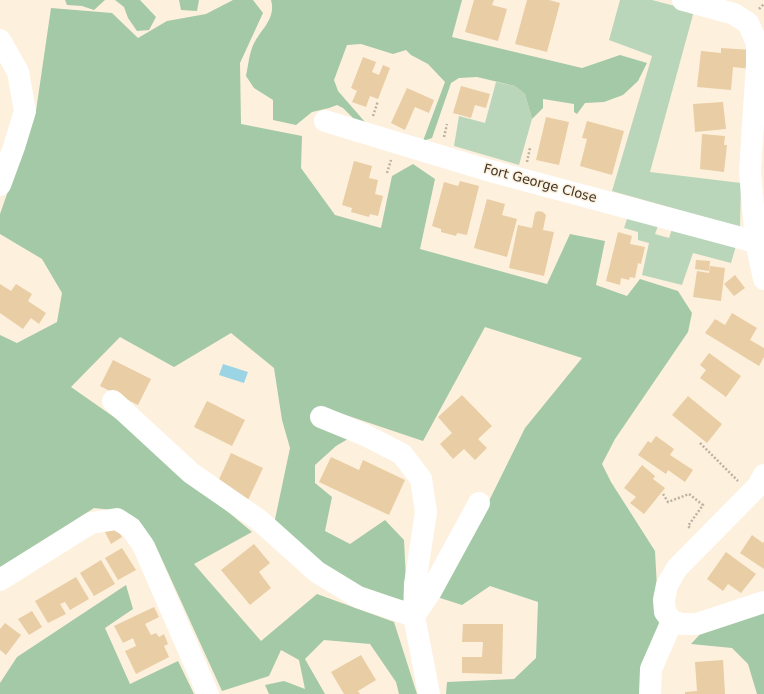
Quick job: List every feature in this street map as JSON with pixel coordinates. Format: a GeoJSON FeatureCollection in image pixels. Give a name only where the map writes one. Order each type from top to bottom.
{"type":"FeatureCollection","features":[{"type":"Feature","properties":{"kind":"street"},"geometry":{"type":"LineString","coordinates":[[683,0],[734,14],[748,23],[757,43],[750,171],[756,242],[764,279]]}},
{"type":"Feature","properties":{"kind":"street"},"geometry":{"type":"LineString","coordinates":[[0,40],[2,41],[18,72],[25,111],[0,185]]}},
{"type":"Feature","properties":{"kind":"street","name":"Fort George Close"},"geometry":{"type":"LineString","coordinates":[[325,121],[486,170],[756,242]]}},
{"type":"Feature","properties":{"kind":"street"},"geometry":{"type":"LineString","coordinates":[[113,401],[191,473],[259,520],[317,572],[358,596],[414,616]]}},
{"type":"Feature","properties":{"kind":"street"},"geometry":{"type":"LineString","coordinates":[[321,417],[365,435],[402,454],[421,479],[426,512],[415,584],[414,616],[429,694]]}},
{"type":"Feature","properties":{"kind":"street"},"geometry":{"type":"LineString","coordinates":[[764,475],[758,486],[677,568],[667,585],[664,600],[665,612],[672,621],[682,624],[697,624],[764,602]]}},
{"type":"Feature","properties":{"kind":"street"},"geometry":{"type":"LineString","coordinates":[[414,616],[431,591],[454,546],[479,503]]}},
{"type":"Feature","properties":{"kind":"street"},"geometry":{"type":"LineString","coordinates":[[0,580],[91,523],[117,519],[131,528],[143,544],[208,694]]}},
{"type":"Feature","properties":{"kind":"street"},"geometry":{"type":"LineString","coordinates":[[650,694],[651,669],[672,621]]}},
{"type":"Feature","properties":{"kind":"path"},"geometry":{"type":"LineString","coordinates":[[700,443],[750,493]]}},
{"type":"Feature","properties":{"kind":"path"},"geometry":{"type":"LineString","coordinates":[[663,494],[668,502],[688,494],[703,505],[688,526],[703,541]]}},
{"type":"Feature","properties":{"kind":"green space"},"geometry":{"type":"Polygon","coordinates":[[[65,0],[105,0],[94,10],[82,6],[67,5],[65,0]]]}},
{"type":"Feature","properties":{"kind":"green space"},"geometry":{"type":"Polygon","coordinates":[[[115,0],[140,0],[156,17],[149,30],[137,31],[128,18],[124,7],[115,0]]]}},
{"type":"Feature","properties":{"kind":"green space"},"geometry":{"type":"Polygon","coordinates":[[[179,0],[199,0],[197,11],[181,10],[179,0]]]}},
{"type":"Feature","properties":{"kind":"green space"},"geometry":{"type":"Polygon","coordinates":[[[233,0],[253,0],[263,13],[240,63],[241,124],[302,136],[301,168],[335,215],[381,228],[392,176],[413,164],[435,179],[420,249],[547,284],[570,234],[605,241],[596,285],[627,296],[640,279],[678,291],[692,313],[688,332],[615,439],[602,464],[611,482],[655,551],[659,625],[643,694],[446,694],[447,682],[514,679],[536,658],[538,602],[490,586],[462,605],[437,597],[486,507],[525,428],[582,358],[485,327],[423,441],[325,408],[353,436],[336,446],[315,465],[315,483],[332,497],[325,531],[350,544],[385,520],[404,540],[406,580],[405,601],[374,594],[319,565],[274,524],[290,448],[282,420],[274,368],[231,333],[174,367],[120,337],[71,387],[121,422],[252,532],[194,564],[261,641],[317,594],[394,622],[417,694],[399,694],[396,682],[370,644],[324,640],[305,659],[325,694],[269,694],[265,685],[284,681],[305,689],[299,660],[281,650],[269,676],[222,691],[154,542],[121,511],[94,508],[0,570],[0,335],[17,343],[57,322],[62,293],[42,259],[0,234],[0,214],[36,111],[51,8],[112,13],[138,38],[167,21],[206,14],[233,0]]]}},
{"type":"Feature","properties":{"kind":"green space"},"geometry":{"type":"Polygon","coordinates":[[[271,0],[462,0],[452,37],[582,68],[620,55],[647,63],[638,81],[623,95],[604,102],[585,103],[577,114],[574,112],[574,104],[543,99],[543,108],[532,119],[525,94],[515,86],[477,77],[459,78],[451,83],[432,138],[423,141],[445,82],[428,64],[411,55],[406,50],[393,54],[361,44],[347,45],[334,80],[338,91],[365,122],[359,124],[343,108],[337,105],[312,112],[296,125],[273,120],[273,100],[254,88],[246,76],[252,48],[271,14],[271,0]]]}},
{"type":"Feature","properties":{"kind":"green space"},"geometry":{"type":"Polygon","coordinates":[[[620,0],[652,0],[694,11],[650,172],[741,183],[740,227],[612,191],[652,56],[609,40],[620,0]]]}},
{"type":"Feature","properties":{"kind":"green space"},"geometry":{"type":"Polygon","coordinates":[[[496,82],[515,86],[525,94],[532,119],[519,165],[454,146],[459,116],[485,123],[496,82]]]}},
{"type":"Feature","properties":{"kind":"green space"},"geometry":{"type":"Polygon","coordinates":[[[628,216],[659,223],[655,234],[669,238],[672,229],[736,246],[731,263],[693,253],[682,285],[642,275],[649,243],[638,240],[638,232],[624,228],[628,216]]]}},
{"type":"Feature","properties":{"kind":"green space"},"geometry":{"type":"Polygon","coordinates":[[[126,585],[133,609],[105,628],[130,684],[178,661],[194,694],[0,694],[0,683],[17,657],[126,585]]]}},
{"type":"Feature","properties":{"kind":"green space"},"geometry":{"type":"Polygon","coordinates":[[[764,608],[764,694],[757,694],[748,664],[732,648],[691,644],[704,630],[764,608]]]}},
{"type":"Feature","properties":{"kind":"water"},"geometry":{"type":"Polygon","coordinates":[[[223,364],[248,372],[244,383],[219,375],[223,364]]]}},
{"type":"Feature","properties":{"kind":"building"},"geometry":{"type":"Polygon","coordinates":[[[474,0],[494,0],[492,5],[507,9],[498,41],[465,32],[474,0]]]}},
{"type":"Feature","properties":{"kind":"building"},"geometry":{"type":"Polygon","coordinates":[[[527,0],[549,0],[560,3],[547,52],[515,44],[527,0]]]}},
{"type":"Feature","properties":{"kind":"building"},"geometry":{"type":"Polygon","coordinates":[[[721,48],[752,50],[751,69],[733,67],[731,90],[697,87],[701,51],[721,53],[721,48]]]}},
{"type":"Feature","properties":{"kind":"building"},"geometry":{"type":"Polygon","coordinates":[[[363,57],[376,62],[372,72],[379,75],[383,65],[390,68],[378,99],[370,96],[366,107],[352,102],[357,91],[351,88],[363,57]]]}},
{"type":"Feature","properties":{"kind":"building"},"geometry":{"type":"Polygon","coordinates":[[[461,86],[490,94],[486,108],[475,105],[471,118],[453,113],[461,86]]]}},
{"type":"Feature","properties":{"kind":"building"},"geometry":{"type":"Polygon","coordinates":[[[407,88],[434,100],[429,113],[415,107],[405,130],[391,123],[407,88]]]}},
{"type":"Feature","properties":{"kind":"building"},"geometry":{"type":"Polygon","coordinates":[[[723,102],[726,129],[695,132],[693,104],[723,102]]]}},
{"type":"Feature","properties":{"kind":"building"},"geometry":{"type":"Polygon","coordinates":[[[546,117],[569,122],[559,165],[536,160],[546,117]]]}},
{"type":"Feature","properties":{"kind":"building"},"geometry":{"type":"Polygon","coordinates":[[[587,121],[624,131],[612,175],[580,166],[587,139],[582,138],[587,121]]]}},
{"type":"Feature","properties":{"kind":"building"},"geometry":{"type":"Polygon","coordinates":[[[702,134],[725,136],[724,145],[727,145],[724,172],[700,169],[702,134]]]}},
{"type":"Feature","properties":{"kind":"building"},"geometry":{"type":"Polygon","coordinates":[[[354,161],[372,166],[369,178],[378,180],[375,194],[383,196],[378,216],[370,214],[369,217],[351,212],[352,208],[342,205],[354,161]]]}},
{"type":"Feature","properties":{"kind":"building"},"geometry":{"type":"Polygon","coordinates":[[[460,181],[479,186],[467,235],[457,233],[456,236],[441,232],[441,229],[432,226],[444,182],[458,186],[460,181]]]}},
{"type":"Feature","properties":{"kind":"building"},"geometry":{"type":"Polygon","coordinates":[[[487,199],[505,204],[502,215],[517,219],[507,257],[474,248],[487,199]]]}},
{"type":"Feature","properties":{"kind":"building"},"geometry":{"type":"Polygon","coordinates":[[[538,211],[543,212],[546,215],[543,230],[554,232],[544,276],[509,268],[518,225],[532,228],[535,213],[538,211]]]}},
{"type":"Feature","properties":{"kind":"building"},"geometry":{"type":"Polygon","coordinates":[[[618,232],[632,236],[630,244],[645,247],[641,264],[638,263],[635,278],[630,277],[629,280],[621,278],[620,285],[606,281],[618,232]]]}},
{"type":"Feature","properties":{"kind":"building"},"geometry":{"type":"Polygon","coordinates":[[[696,260],[710,261],[709,271],[695,269],[696,260]]]}},
{"type":"Feature","properties":{"kind":"building"},"geometry":{"type":"Polygon","coordinates":[[[710,266],[725,268],[721,301],[693,297],[697,271],[709,273],[710,266]]]}},
{"type":"Feature","properties":{"kind":"building"},"geometry":{"type":"Polygon","coordinates":[[[735,275],[745,288],[734,296],[724,284],[735,275]]]}},
{"type":"Feature","properties":{"kind":"building"},"geometry":{"type":"Polygon","coordinates":[[[0,284],[11,291],[16,284],[32,294],[28,301],[46,313],[39,324],[31,318],[23,329],[0,313],[0,284]]]}},
{"type":"Feature","properties":{"kind":"building"},"geometry":{"type":"Polygon","coordinates":[[[732,313],[757,328],[750,340],[764,348],[764,357],[759,366],[705,333],[715,319],[725,325],[732,313]]]}},
{"type":"Feature","properties":{"kind":"building"},"geometry":{"type":"Polygon","coordinates":[[[709,353],[741,376],[726,397],[700,378],[706,370],[700,365],[709,353]]]}},
{"type":"Feature","properties":{"kind":"building"},"geometry":{"type":"Polygon","coordinates":[[[113,360],[151,379],[138,405],[100,386],[113,360]]]}},
{"type":"Feature","properties":{"kind":"building"},"geometry":{"type":"Polygon","coordinates":[[[462,395],[492,426],[478,439],[487,448],[475,460],[464,449],[453,459],[440,444],[452,433],[438,417],[462,395]]]}},
{"type":"Feature","properties":{"kind":"building"},"geometry":{"type":"Polygon","coordinates":[[[688,396],[722,424],[707,443],[672,415],[688,396]]]}},
{"type":"Feature","properties":{"kind":"building"},"geometry":{"type":"Polygon","coordinates":[[[207,401],[245,420],[232,446],[194,427],[207,401]]]}},
{"type":"Feature","properties":{"kind":"building"},"geometry":{"type":"Polygon","coordinates":[[[656,436],[674,449],[670,455],[693,470],[685,482],[668,470],[666,474],[638,455],[648,441],[651,443],[656,436]]]}},
{"type":"Feature","properties":{"kind":"building"},"geometry":{"type":"Polygon","coordinates":[[[231,453],[263,468],[248,500],[216,486],[231,453]]]}},
{"type":"Feature","properties":{"kind":"building"},"geometry":{"type":"Polygon","coordinates":[[[331,457],[359,470],[363,460],[405,480],[389,515],[319,482],[331,457]]]}},
{"type":"Feature","properties":{"kind":"building"},"geometry":{"type":"Polygon","coordinates":[[[642,465],[655,476],[653,479],[665,488],[644,514],[630,503],[636,497],[624,488],[642,465]]]}},
{"type":"Feature","properties":{"kind":"building"},"geometry":{"type":"Polygon","coordinates":[[[116,526],[122,537],[111,544],[105,532],[116,526]]]}},
{"type":"Feature","properties":{"kind":"building"},"geometry":{"type":"Polygon","coordinates":[[[752,535],[763,543],[764,541],[764,569],[740,553],[752,535]]]}},
{"type":"Feature","properties":{"kind":"building"},"geometry":{"type":"Polygon","coordinates":[[[254,544],[270,563],[259,572],[271,588],[250,605],[221,570],[254,544]]]}},
{"type":"Feature","properties":{"kind":"building"},"geometry":{"type":"Polygon","coordinates":[[[122,548],[136,570],[118,580],[105,558],[122,548]]]}},
{"type":"Feature","properties":{"kind":"building"},"geometry":{"type":"Polygon","coordinates":[[[726,552],[756,574],[741,593],[728,584],[723,591],[707,579],[726,552]]]}},
{"type":"Feature","properties":{"kind":"building"},"geometry":{"type":"Polygon","coordinates":[[[101,560],[115,584],[94,596],[80,573],[101,560]]]}},
{"type":"Feature","properties":{"kind":"building"},"geometry":{"type":"Polygon","coordinates":[[[76,577],[89,599],[70,610],[65,602],[60,604],[66,614],[48,623],[35,601],[76,577]]]}},
{"type":"Feature","properties":{"kind":"building"},"geometry":{"type":"Polygon","coordinates":[[[154,607],[159,617],[145,624],[151,635],[156,633],[159,637],[164,634],[168,644],[164,646],[169,657],[136,674],[125,651],[136,646],[133,638],[123,643],[114,626],[154,607]]]}},
{"type":"Feature","properties":{"kind":"building"},"geometry":{"type":"Polygon","coordinates":[[[32,611],[42,627],[29,635],[18,619],[32,611]]]}},
{"type":"Feature","properties":{"kind":"building"},"geometry":{"type":"Polygon","coordinates":[[[5,623],[21,635],[6,655],[0,650],[0,629],[5,623]]]}},
{"type":"Feature","properties":{"kind":"building"},"geometry":{"type":"Polygon","coordinates":[[[463,624],[503,624],[502,674],[462,673],[462,657],[482,657],[483,642],[462,642],[463,624]]]}},
{"type":"Feature","properties":{"kind":"building"},"geometry":{"type":"Polygon","coordinates":[[[361,655],[376,680],[358,691],[360,694],[344,694],[331,672],[361,655]]]}},
{"type":"Feature","properties":{"kind":"building"},"geometry":{"type":"Polygon","coordinates":[[[723,660],[725,694],[685,694],[685,692],[697,691],[695,662],[723,660]]]}}]}
